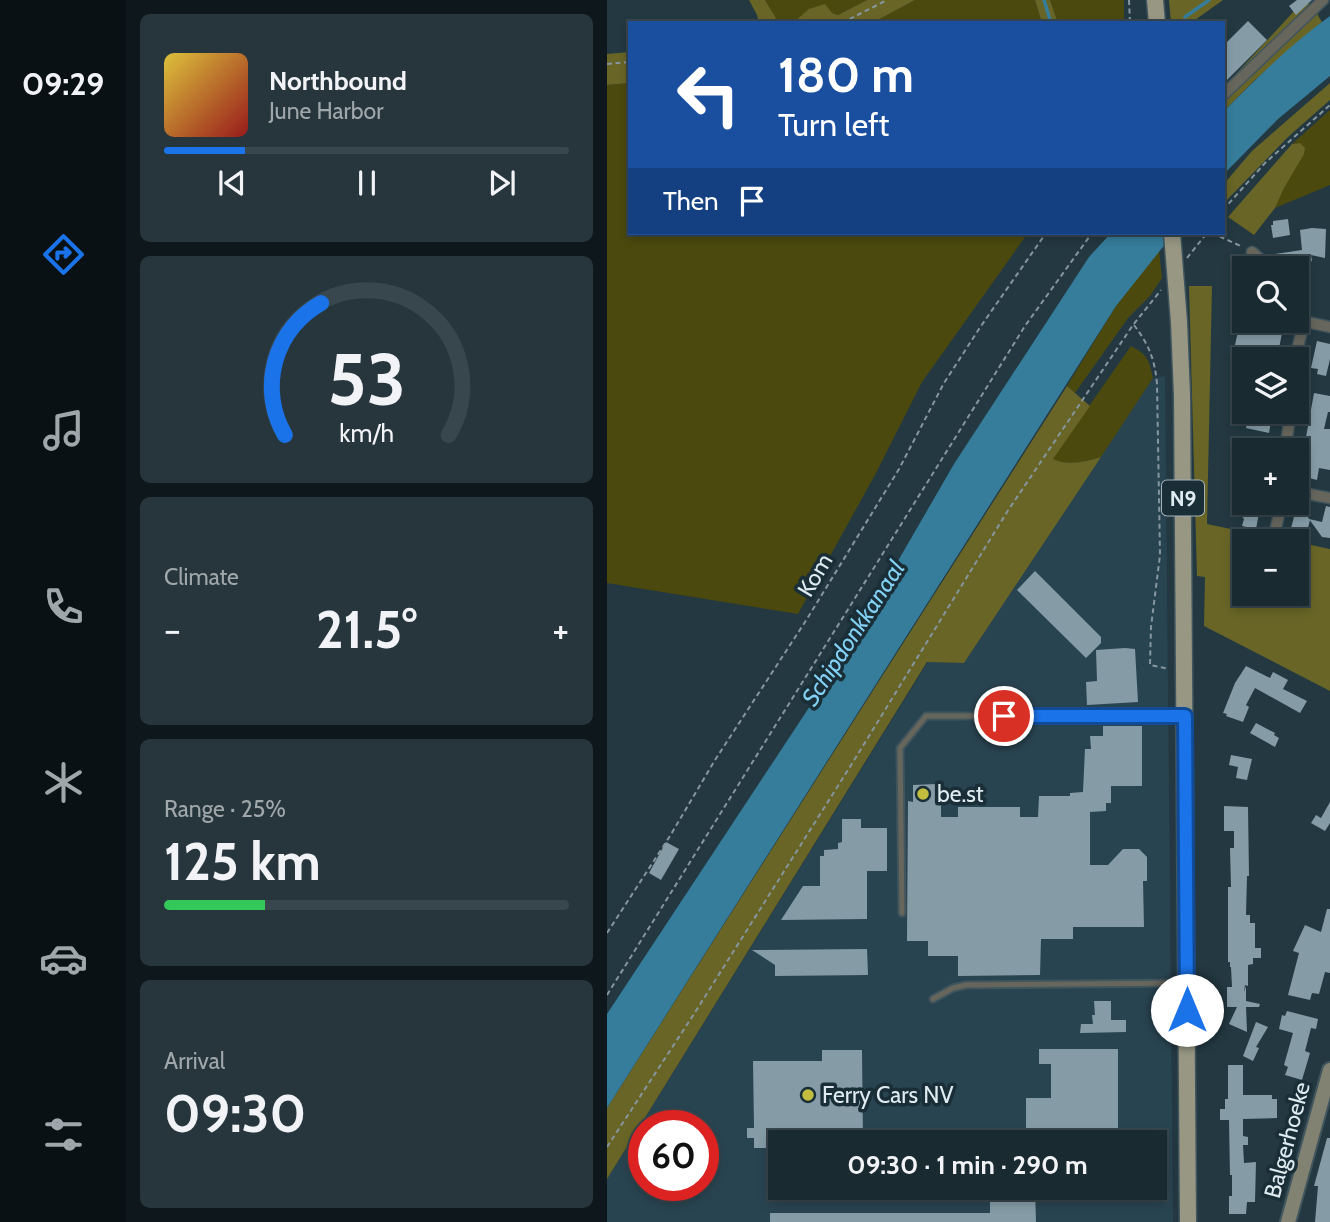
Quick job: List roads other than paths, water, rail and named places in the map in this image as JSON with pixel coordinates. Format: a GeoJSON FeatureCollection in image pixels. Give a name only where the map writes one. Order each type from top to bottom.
{"type":"FeatureCollection","features":[{"type":"Feature","properties":{"kind":"main road"},"geometry":{"type":"LineString","coordinates":[[1155,0],[1157,21]]}},
{"type":"Feature","properties":{"kind":"main road","name":"N9"},"geometry":{"type":"LineString","coordinates":[[1172,235],[1182,396],[1188,1222]]}},
{"type":"Feature","properties":{"kind":"main road","name":"Balgerhoeke"},"geometry":{"type":"LineString","coordinates":[[1288,1222],[1330,1070]]}},
{"type":"Feature","properties":{"kind":"street"},"geometry":{"type":"LineString","coordinates":[[1225,92],[1323,0]]}},
{"type":"Feature","properties":{"kind":"street"},"geometry":{"type":"LineString","coordinates":[[1252,252],[1257,256]]}},
{"type":"Feature","properties":{"kind":"street"},"geometry":{"type":"LineString","coordinates":[[1309,323],[1330,327]]}},
{"type":"Feature","properties":{"kind":"street"},"geometry":{"type":"LineString","coordinates":[[1309,494],[1330,498]]}},
{"type":"Feature","properties":{"kind":"lane"},"geometry":{"type":"LineString","coordinates":[[902,912],[900,748],[926,716],[1185,716]]}},
{"type":"Feature","properties":{"kind":"lane"},"geometry":{"type":"LineString","coordinates":[[933,999],[953,988],[966,985],[1187,983]]}},
{"type":"Feature","properties":{"kind":"water"},"geometry":{"type":"Polygon","coordinates":[[[1330,16],[1330,76],[1278,119],[1225,173],[1225,110],[1330,16]]]}},
{"type":"Feature","properties":{"kind":"water"},"geometry":{"type":"Polygon","coordinates":[[[1109,235],[1172,235],[1116,306],[607,1108],[607,1014],[843,656],[954,464],[1089,257],[1109,235]]]}},
{"type":"Feature","properties":{"kind":"waterway"},"geometry":{"type":"LineString","coordinates":[[1044,0],[1050,21]]}},
{"type":"Feature","properties":{"kind":"waterway"},"geometry":{"type":"LineString","coordinates":[[1185,17],[1209,0]]}},
{"type":"Feature","properties":{"kind":"place","name":"be.st"},"geometry":{"type":"Point","coordinates":[923,794]}},
{"type":"Feature","properties":{"kind":"place","name":"Ferry Cars NV"},"geometry":{"type":"Point","coordinates":[808,1095]}},
{"type":"Feature","properties":{"kind":"water label","name":"Schipdonkkanaal"},"geometry":{"type":"Point","coordinates":[853,633]}}]}
